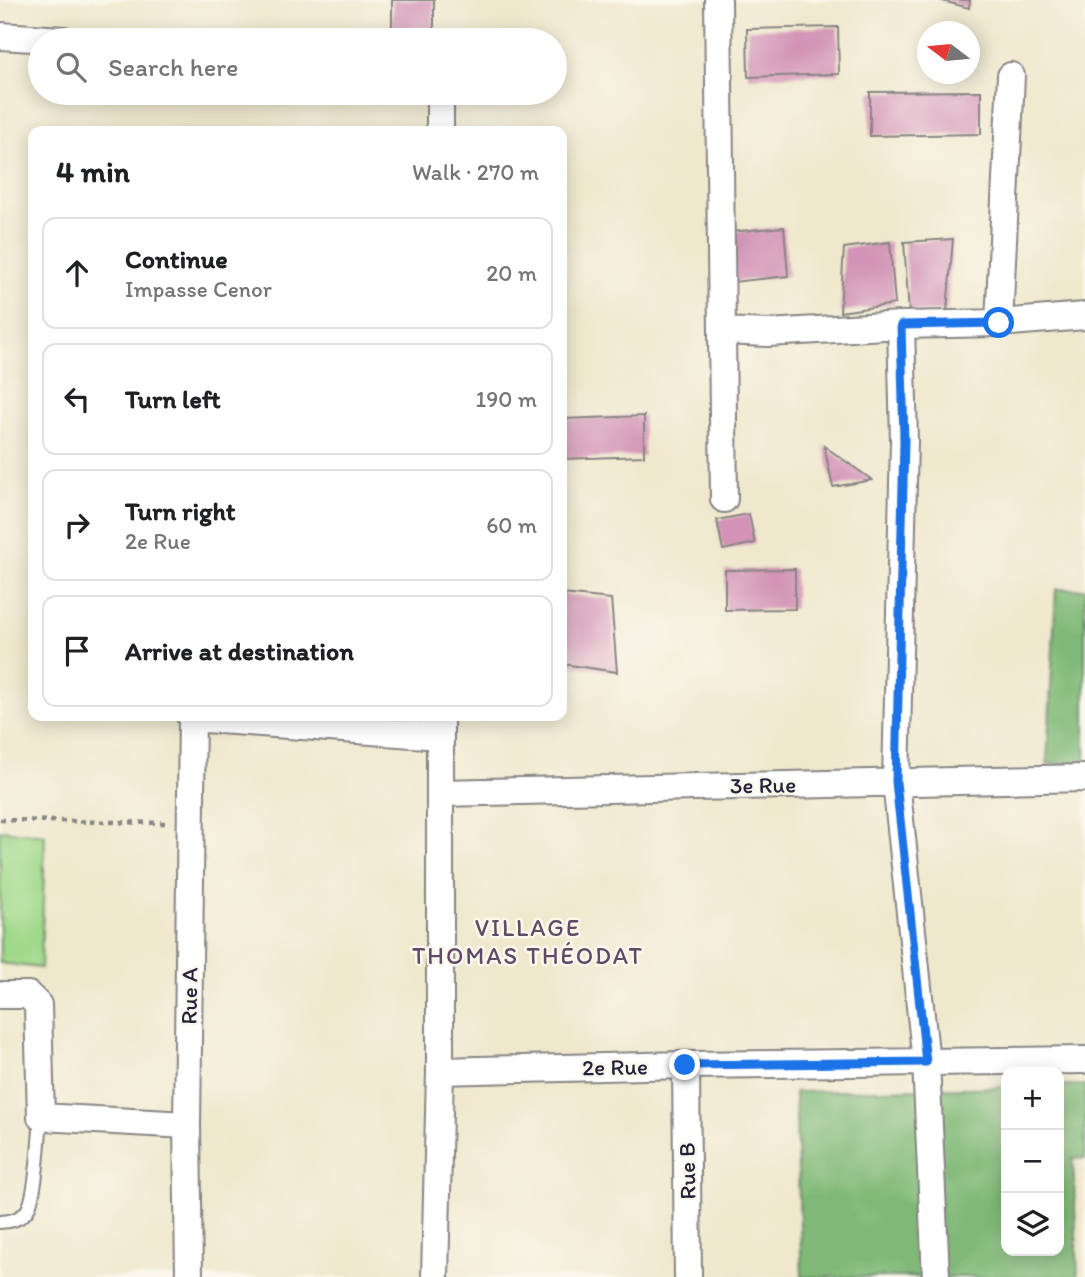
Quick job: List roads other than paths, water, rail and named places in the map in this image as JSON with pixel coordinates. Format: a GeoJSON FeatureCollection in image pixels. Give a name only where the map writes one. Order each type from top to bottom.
{"type":"FeatureCollection","features":[{"type":"Feature","properties":{"kind":"street"},"geometry":{"type":"LineString","coordinates":[[718,0],[724,499]]}},
{"type":"Feature","properties":{"kind":"street"},"geometry":{"type":"LineString","coordinates":[[0,36],[28,38]]}},
{"type":"Feature","properties":{"kind":"street"},"geometry":{"type":"LineString","coordinates":[[999,323],[1011,76]]}},
{"type":"Feature","properties":{"kind":"street"},"geometry":{"type":"LineString","coordinates":[[440,105],[440,126]]}},
{"type":"Feature","properties":{"kind":"street"},"geometry":{"type":"LineString","coordinates":[[723,331],[768,333],[901,325],[999,323],[1085,316]]}},
{"type":"Feature","properties":{"kind":"street"},"geometry":{"type":"LineString","coordinates":[[901,325],[904,441],[896,782],[926,1062],[936,1277]]}},
{"type":"Feature","properties":{"kind":"street","name":"Rue A"},"geometry":{"type":"LineString","coordinates":[[189,1277],[187,1125],[191,721]]}},
{"type":"Feature","properties":{"kind":"street"},"geometry":{"type":"LineString","coordinates":[[302,721],[440,726],[440,1071],[435,1277]]}},
{"type":"Feature","properties":{"kind":"street","name":"3e Rue"},"geometry":{"type":"LineString","coordinates":[[440,793],[1085,778]]}},
{"type":"Feature","properties":{"kind":"street"},"geometry":{"type":"LineString","coordinates":[[0,995],[28,995],[38,1005],[41,1117],[187,1125]]}},
{"type":"Feature","properties":{"kind":"street","name":"2e Rue"},"geometry":{"type":"LineString","coordinates":[[440,1071],[1085,1060]]}},
{"type":"Feature","properties":{"kind":"street","name":"Rue B"},"geometry":{"type":"LineString","coordinates":[[685,1065],[688,1277]]}},
{"type":"Feature","properties":{"kind":"lane"},"geometry":{"type":"LineString","coordinates":[[0,1222],[10,1222],[26,1213],[33,1198],[41,1117]]}},
{"type":"Feature","properties":{"kind":"district","name":"VILLAGE THOMAS THÉODAT"},"geometry":{"type":"Point","coordinates":[528,941]}}]}
